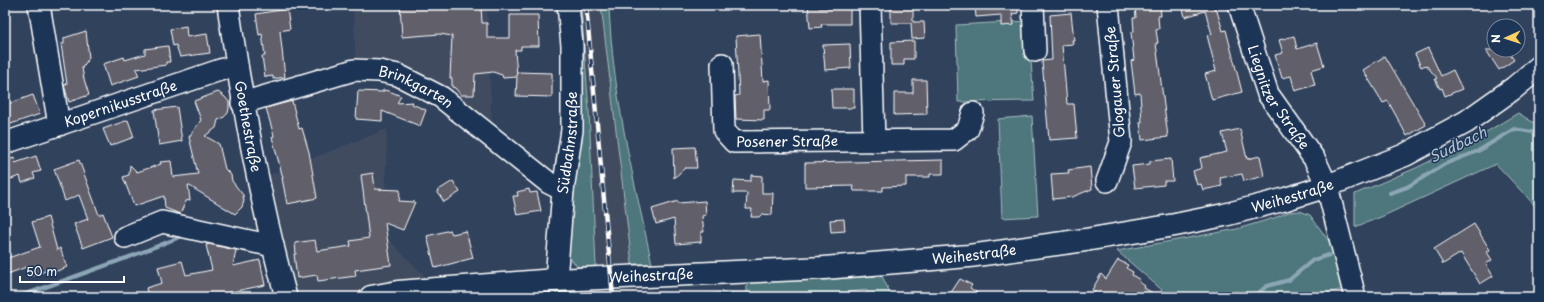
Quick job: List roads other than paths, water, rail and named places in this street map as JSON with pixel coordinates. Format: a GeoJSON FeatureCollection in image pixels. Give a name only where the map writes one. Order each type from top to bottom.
{"type":"FeatureCollection","features":[{"type":"Feature","properties":{"kind":"main road","name":"Weihestraße"},"geometry":{"type":"LineString","coordinates":[[371,297],[556,280],[824,268],[992,253],[1085,240],[1175,225],[1246,210],[1286,199],[1327,186],[1405,155],[1466,122],[1514,88],[1539,68]]}},
{"type":"Feature","properties":{"kind":"street"},"geometry":{"type":"LineString","coordinates":[[39,5],[59,125]]}},
{"type":"Feature","properties":{"kind":"street","name":"Goethestraße"},"geometry":{"type":"LineString","coordinates":[[228,5],[242,103],[273,246],[286,297]]}},
{"type":"Feature","properties":{"kind":"street","name":"Südbahnstraße"},"geometry":{"type":"LineString","coordinates":[[556,280],[563,190],[572,130],[572,46],[568,5]]}},
{"type":"Feature","properties":{"kind":"street"},"geometry":{"type":"LineString","coordinates":[[870,5],[874,141]]}},
{"type":"Feature","properties":{"kind":"street"},"geometry":{"type":"LineString","coordinates":[[1033,5],[1035,51]]}},
{"type":"Feature","properties":{"kind":"street","name":"Glogauer Straße"},"geometry":{"type":"LineString","coordinates":[[1107,181],[1121,142],[1108,5]]}},
{"type":"Feature","properties":{"kind":"street","name":"Liegnitzer Straße"},"geometry":{"type":"LineString","coordinates":[[1239,5],[1268,94],[1315,160],[1327,186],[1355,297]]}},
{"type":"Feature","properties":{"kind":"street","name":"Posener Straße"},"geometry":{"type":"LineString","coordinates":[[722,64],[724,131],[734,142],[954,140],[968,129],[973,113]]}},
{"type":"Feature","properties":{"kind":"street","name":"Kopernikusstraße"},"geometry":{"type":"LineString","coordinates":[[5,143],[220,70],[237,66]]}},
{"type":"Feature","properties":{"kind":"street","name":"Brinkgarten"},"geometry":{"type":"LineString","coordinates":[[242,103],[354,70],[398,75],[441,97],[549,183],[563,190]]}},
{"type":"Feature","properties":{"kind":"street"},"geometry":{"type":"LineString","coordinates":[[124,237],[162,222],[273,246]]}},
{"type":"Feature","properties":{"kind":"waterway","name":"Sudbach"},"geometry":{"type":"LineString","coordinates":[[1390,193],[1407,187],[1445,164],[1478,151],[1514,129],[1538,133],[1539,135]]}},
{"type":"Feature","properties":{"kind":"waterway","name":"Sudbach"},"geometry":{"type":"LineString","coordinates":[[18,297],[132,256],[185,235]]}},
{"type":"Feature","properties":{"kind":"waterway","name":"Sudbach"},"geometry":{"type":"LineString","coordinates":[[1253,297],[1267,286],[1289,280],[1313,260],[1329,255]]}},
{"type":"Feature","properties":{"kind":"waterway","name":"Sudbach"},"geometry":{"type":"LineString","coordinates":[[700,297],[722,294],[798,297]]}},
{"type":"Feature","properties":{"kind":"railway"},"geometry":{"type":"LineString","coordinates":[[586,5],[613,297]]}}]}
